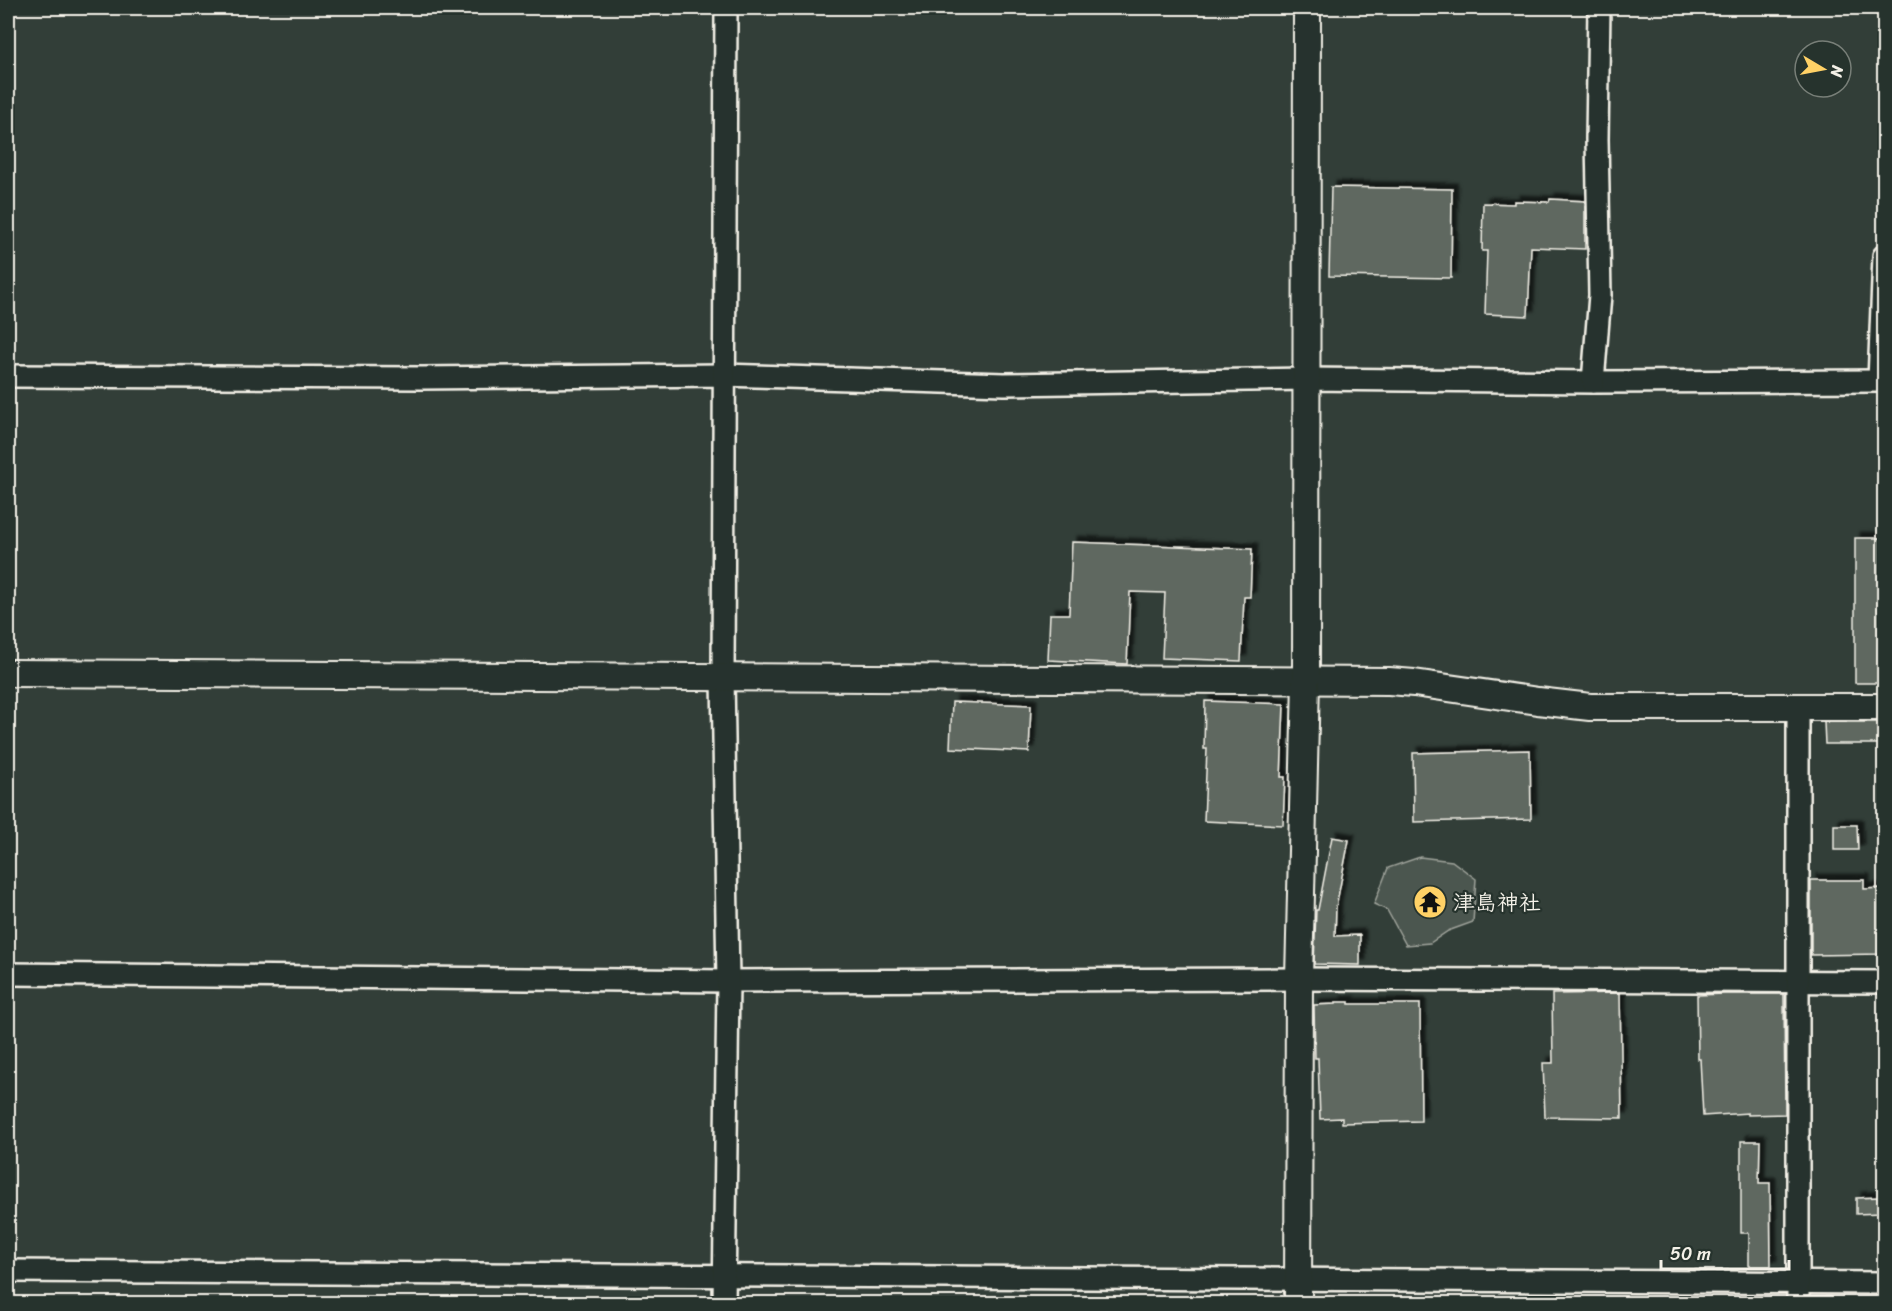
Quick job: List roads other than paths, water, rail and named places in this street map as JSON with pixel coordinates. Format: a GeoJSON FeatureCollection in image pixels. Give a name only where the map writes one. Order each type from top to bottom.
{"type":"FeatureCollection","features":[{"type":"Feature","properties":{"kind":"street"},"geometry":{"type":"LineString","coordinates":[[724,1304],[728,981],[723,677],[726,8]]}},
{"type":"Feature","properties":{"kind":"street"},"geometry":{"type":"LineString","coordinates":[[1298,1291],[1299,979],[1306,680],[1307,8]]}},
{"type":"Feature","properties":{"kind":"street"},"geometry":{"type":"LineString","coordinates":[[1593,382],[1600,295],[1597,139],[1599,8]]}},
{"type":"Feature","properties":{"kind":"street"},"geometry":{"type":"LineString","coordinates":[[8,376],[422,378],[723,375],[1004,384],[1306,379],[1593,382],[1882,381],[1884,256]]}},
{"type":"Feature","properties":{"kind":"street"},"geometry":{"type":"LineString","coordinates":[[8,674],[1306,680],[1414,682],[1590,707],[1884,707]]}},
{"type":"Feature","properties":{"kind":"street"},"geometry":{"type":"LineString","coordinates":[[1798,707],[1798,1293]]}},
{"type":"Feature","properties":{"kind":"street"},"geometry":{"type":"LineString","coordinates":[[8,974],[728,981],[1299,979],[1884,982]]}},
{"type":"Feature","properties":{"kind":"street"},"geometry":{"type":"LineString","coordinates":[[8,1271],[724,1277],[1298,1291],[1798,1293],[1884,1283]]}},
{"type":"Feature","properties":{"kind":"place","name":"津島神社"},"geometry":{"type":"Point","coordinates":[1430,902]}}]}
